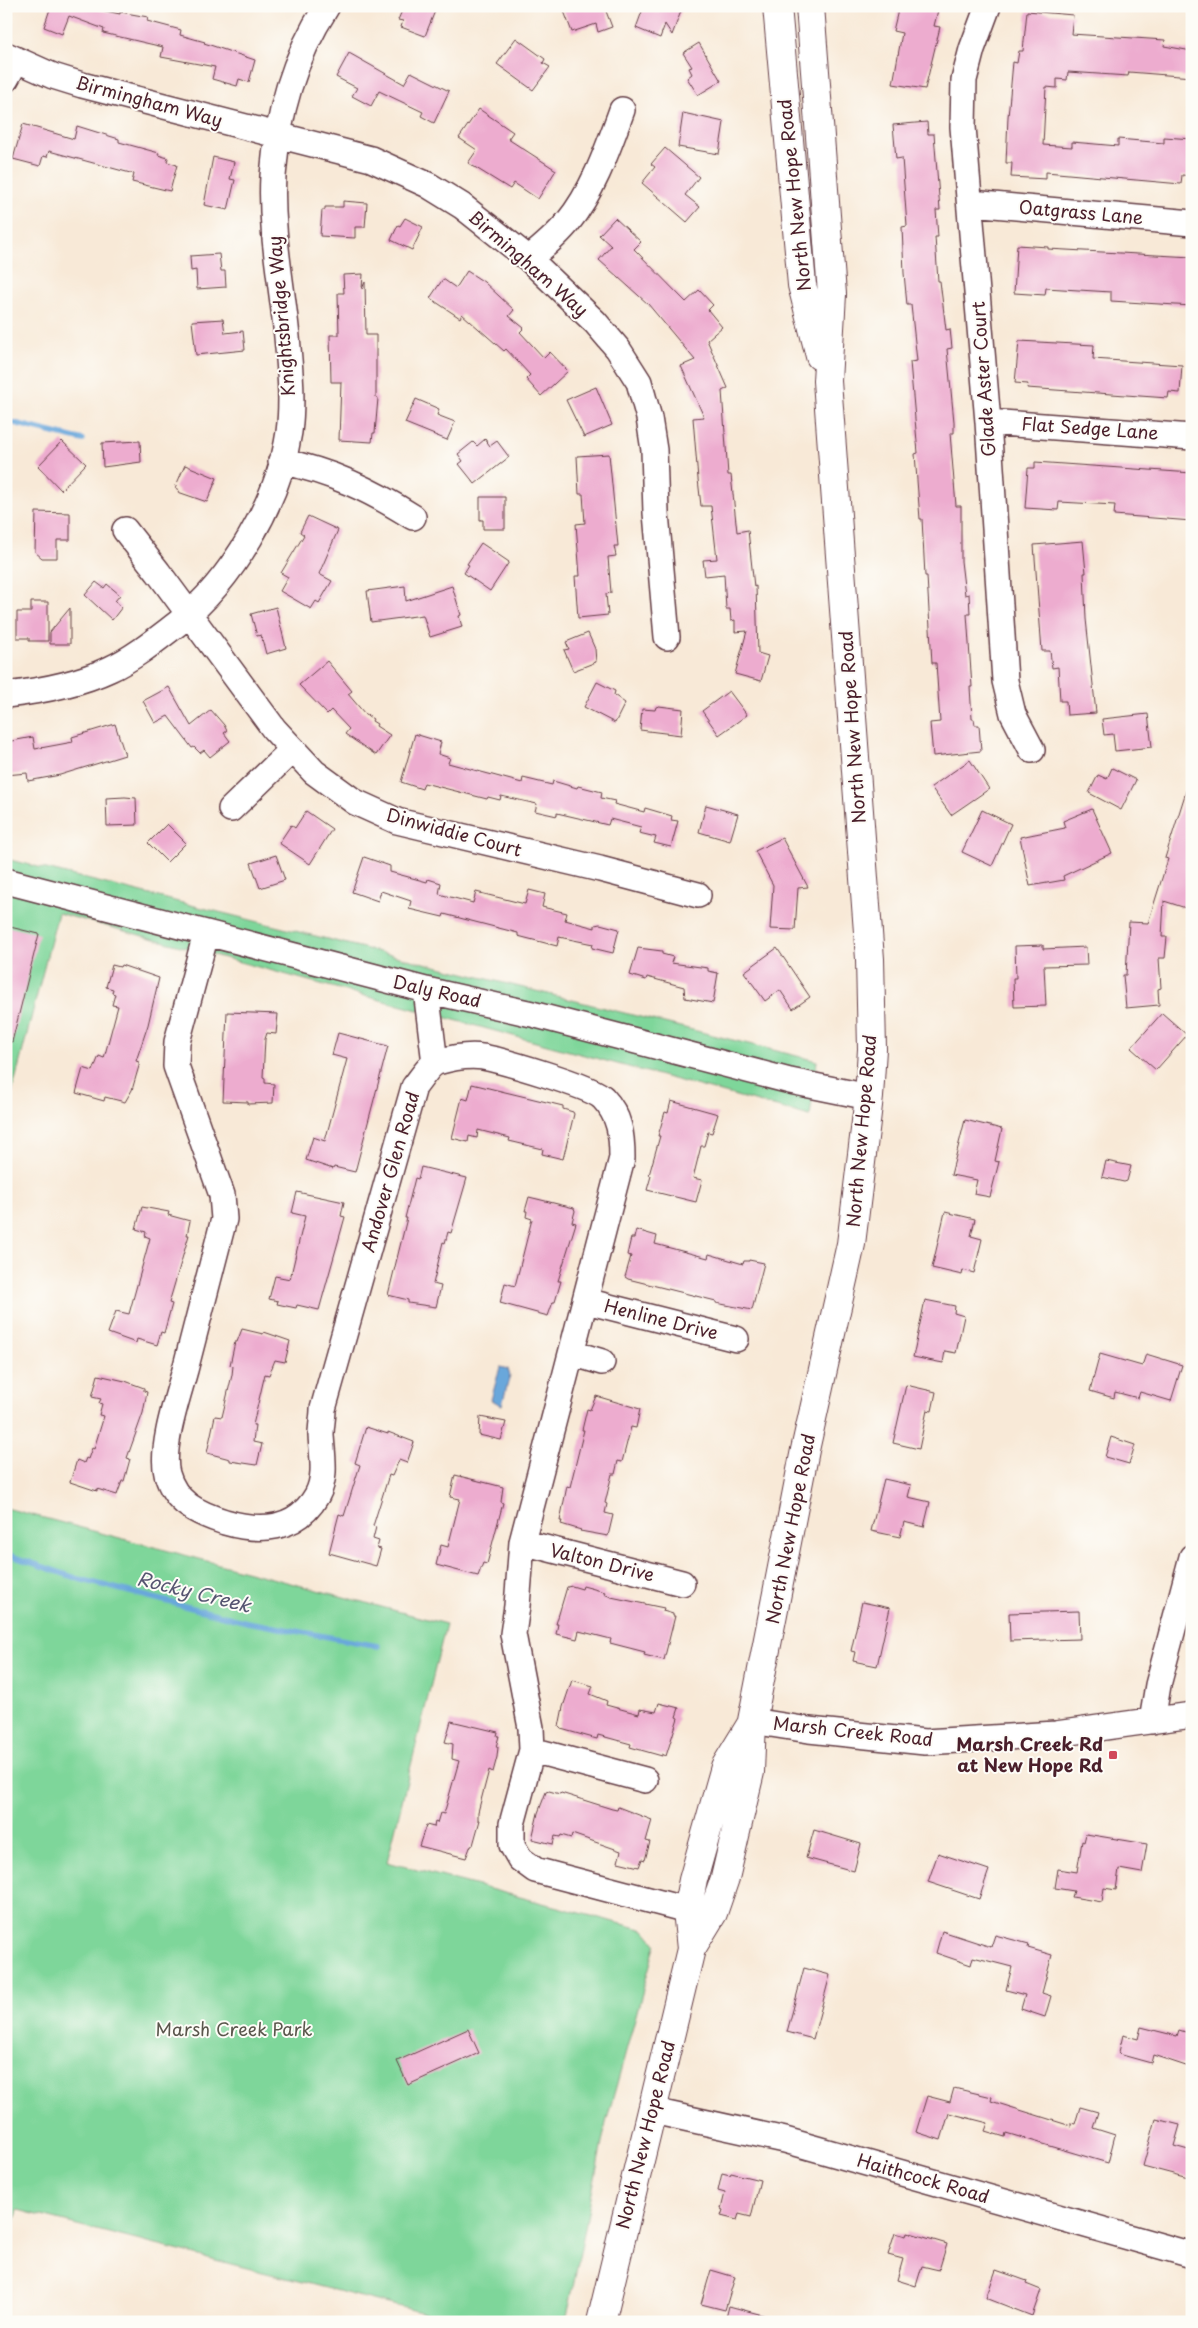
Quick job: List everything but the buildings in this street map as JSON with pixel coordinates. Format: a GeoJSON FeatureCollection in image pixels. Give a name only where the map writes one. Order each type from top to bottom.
{"type":"FeatureCollection","features":[{"type":"Feature","properties":{"kind":"main road","name":"North New Hope Road"},"geometry":{"type":"LineString","coordinates":[[777,6],[802,285],[827,381]]}},
{"type":"Feature","properties":{"kind":"main road","name":"North New Hope Road"},"geometry":{"type":"LineString","coordinates":[[601,2322],[691,1949],[713,1913],[726,1878],[750,1772],[752,1721],[805,1450],[851,1244],[869,1097],[872,1048],[870,959],[827,381],[832,294],[810,6]]}},
{"type":"Feature","properties":{"kind":"main road","name":"North New Hope Road"},"geometry":{"type":"LineString","coordinates":[[691,1949],[687,1910],[693,1880],[725,1767],[752,1721]]}},
{"type":"Feature","properties":{"kind":"street","name":"Knightsbridge Way"},"geometry":{"type":"LineString","coordinates":[[6,695],[54,688],[111,669],[156,640],[189,615],[212,591],[238,556],[259,522],[281,461],[288,432],[290,387],[287,338],[273,208],[273,176],[278,136],[282,106],[296,66],[311,31],[327,6]]}},
{"type":"Feature","properties":{"kind":"street","name":"Glade Aster Court"},"geometry":{"type":"LineString","coordinates":[[988,6],[972,49],[964,80],[963,127],[971,203],[988,422],[1005,682],[1013,714],[1032,750]]}},
{"type":"Feature","properties":{"kind":"street","name":"Birmingham Way"},"geometry":{"type":"LineString","coordinates":[[10,65],[371,159],[400,171],[462,206],[529,259],[595,322],[618,349],[638,382],[649,418],[654,450],[656,513],[666,637]]}},
{"type":"Feature","properties":{"kind":"street"},"geometry":{"type":"LineString","coordinates":[[529,259],[569,221],[588,192],[608,150],[622,110]]}},
{"type":"Feature","properties":{"kind":"street","name":"Oatgrass Lane"},"geometry":{"type":"LineString","coordinates":[[971,203],[1192,223]]}},
{"type":"Feature","properties":{"kind":"street","name":"Flat Sedge Lane"},"geometry":{"type":"LineString","coordinates":[[988,422],[1192,437]]}},
{"type":"Feature","properties":{"kind":"street"},"geometry":{"type":"LineString","coordinates":[[281,461],[343,478],[378,494],[413,516]]}},
{"type":"Feature","properties":{"kind":"street","name":"Dinwiddie Court"},"geometry":{"type":"LineString","coordinates":[[125,530],[274,729],[314,772],[356,802],[397,821],[600,869],[698,895]]}},
{"type":"Feature","properties":{"kind":"street"},"geometry":{"type":"LineString","coordinates":[[231,809],[292,750]]}},
{"type":"Feature","properties":{"kind":"street","name":"Daly Road"},"geometry":{"type":"LineString","coordinates":[[6,881],[426,990],[532,1014],[790,1081],[869,1097]]}},
{"type":"Feature","properties":{"kind":"street","name":"Andover Glen Road"},"geometry":{"type":"LineString","coordinates":[[206,934],[177,1042],[176,1066],[222,1195],[224,1219],[169,1432],[166,1465],[166,1472],[174,1492],[186,1505],[202,1515],[245,1528],[279,1526],[295,1518],[308,1507],[318,1493],[324,1466],[321,1434],[323,1408],[414,1087],[435,1063]]}},
{"type":"Feature","properties":{"kind":"street"},"geometry":{"type":"LineString","coordinates":[[426,990],[435,1063],[457,1058],[482,1057],[584,1087],[602,1097],[617,1118],[622,1132],[622,1158],[522,1542],[513,1634],[531,1728],[532,1750],[512,1824],[512,1845],[520,1859],[535,1870],[687,1910]]}},
{"type":"Feature","properties":{"kind":"street","name":"Henline Drive"},"geometry":{"type":"LineString","coordinates":[[586,1301],[736,1339]]}},
{"type":"Feature","properties":{"kind":"street"},"geometry":{"type":"LineString","coordinates":[[572,1353],[602,1362]]}},
{"type":"Feature","properties":{"kind":"street","name":"Valton Drive"},"geometry":{"type":"LineString","coordinates":[[522,1542],[682,1583]]}},
{"type":"Feature","properties":{"kind":"street"},"geometry":{"type":"LineString","coordinates":[[1152,1721],[1158,1685],[1192,1557]]}},
{"type":"Feature","properties":{"kind":"street","name":"Marsh Creek Road"},"geometry":{"type":"LineString","coordinates":[[752,1721],[809,1730],[926,1742],[1056,1734],[1192,1715]]}},
{"type":"Feature","properties":{"kind":"street"},"geometry":{"type":"LineString","coordinates":[[532,1750],[645,1780]]}},
{"type":"Feature","properties":{"kind":"street","name":"Haithcock Road"},"geometry":{"type":"LineString","coordinates":[[653,2111],[785,2140],[1192,2255]]}},
{"type":"Feature","properties":{"kind":"green space"},"geometry":{"type":"Polygon","coordinates":[[[6,859],[817,1061],[810,1116],[58,913],[6,1116],[6,859]]]}},
{"type":"Feature","properties":{"kind":"green space","name":"Marsh Creek Park"},"geometry":{"type":"Polygon","coordinates":[[[6,1508],[446,1624],[387,1862],[645,1930],[656,1943],[606,2123],[566,2322],[460,2322],[18,2210],[6,2254],[6,1508]]]}},
{"type":"Feature","properties":{"kind":"water"},"geometry":{"type":"Polygon","coordinates":[[[500,1367],[508,1369],[510,1375],[502,1405],[491,1400],[500,1367]]]}},
{"type":"Feature","properties":{"kind":"waterway"},"geometry":{"type":"LineString","coordinates":[[6,421],[83,440]]}},
{"type":"Feature","properties":{"kind":"waterway","name":"Rocky Creek"},"geometry":{"type":"LineString","coordinates":[[6,1554],[79,1579],[247,1622],[378,1646]]}},
{"type":"Feature","properties":{"kind":"place","name":"Marsh Creek Rd at New Hope Rd"},"geometry":{"type":"Point","coordinates":[1113,1755]}}]}
